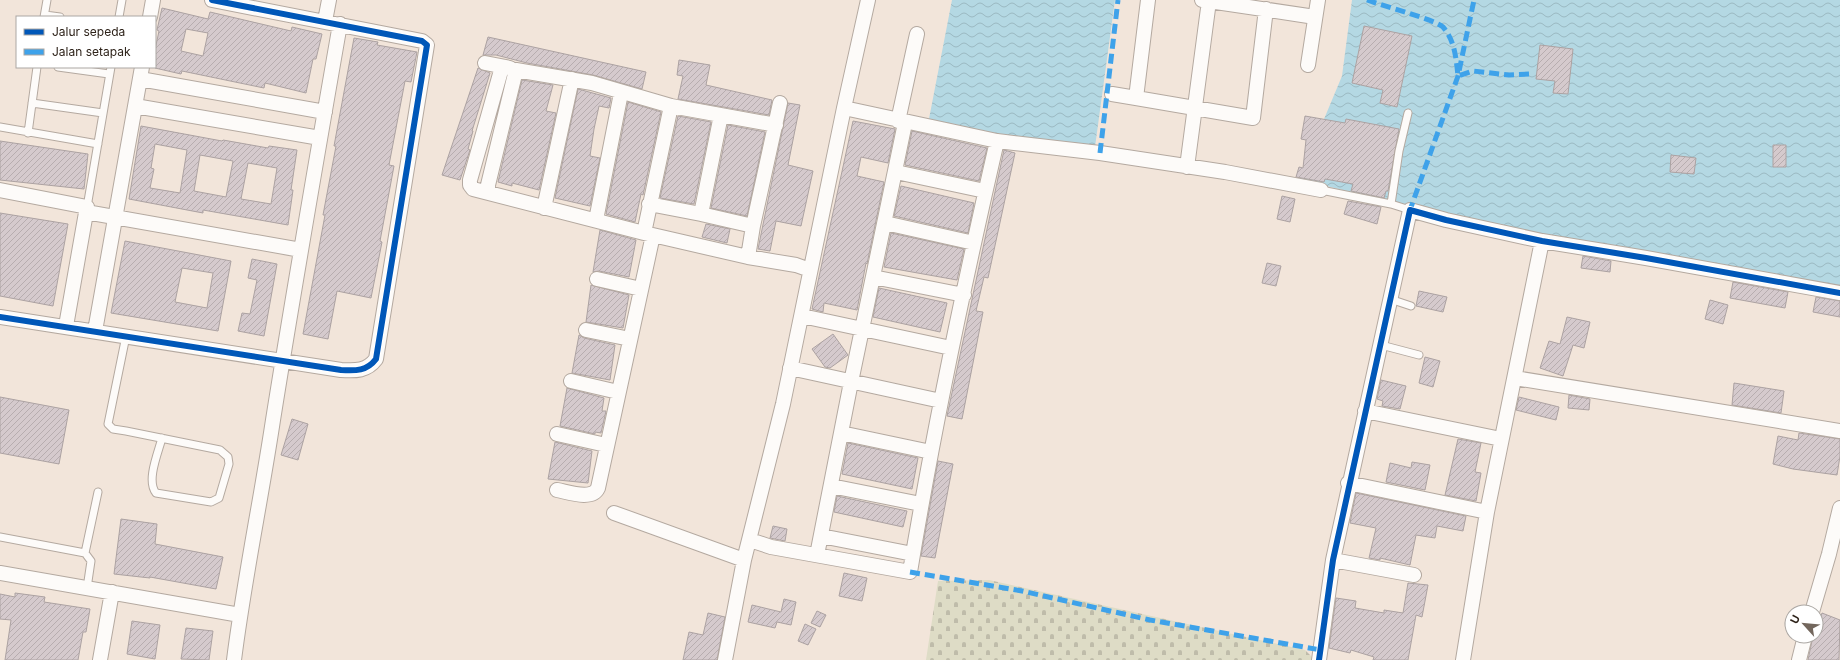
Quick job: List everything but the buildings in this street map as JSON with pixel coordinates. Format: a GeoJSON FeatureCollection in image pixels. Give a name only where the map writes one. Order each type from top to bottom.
{"type":"FeatureCollection","features":[{"type":"Feature","properties":{"kind":"street"},"geometry":{"type":"LineString","coordinates":[[150,16],[153,0]]}},
{"type":"Feature","properties":{"kind":"street"},"geometry":{"type":"LineString","coordinates":[[0,316],[353,371],[368,368],[376,359],[427,46],[422,41],[326,21],[212,0]]}},
{"type":"Feature","properties":{"kind":"street"},"geometry":{"type":"LineString","coordinates":[[326,21],[329,0]]}},
{"type":"Feature","properties":{"kind":"street"},"geometry":{"type":"LineString","coordinates":[[725,660],[744,560],[750,540],[802,316],[810,270],[868,0]]}},
{"type":"Feature","properties":{"kind":"street"},"geometry":{"type":"LineString","coordinates":[[1136,98],[1148,0]]}},
{"type":"Feature","properties":{"kind":"street"},"geometry":{"type":"LineString","coordinates":[[1187,167],[1195,108],[1206,0],[1315,17]]}},
{"type":"Feature","properties":{"kind":"street"},"geometry":{"type":"LineString","coordinates":[[1308,65],[1318,0]]}},
{"type":"Feature","properties":{"kind":"street"},"geometry":{"type":"LineString","coordinates":[[1112,94],[1253,118],[1266,9]]}},
{"type":"Feature","properties":{"kind":"street"},"geometry":{"type":"LineString","coordinates":[[234,660],[240,615],[300,250],[340,24]]}},
{"type":"Feature","properties":{"kind":"street"},"geometry":{"type":"LineString","coordinates":[[817,555],[862,328],[896,172],[902,122],[917,34]]}},
{"type":"Feature","properties":{"kind":"street"},"geometry":{"type":"LineString","coordinates":[[485,63],[592,83],[621,93],[671,106],[776,125]]}},
{"type":"Feature","properties":{"kind":"street"},"geometry":{"type":"LineString","coordinates":[[502,66],[470,180],[470,185],[473,189],[648,234],[748,257],[796,265],[810,270]]}},
{"type":"Feature","properties":{"kind":"street"},"geometry":{"type":"LineString","coordinates":[[488,192],[488,186],[516,70]]}},
{"type":"Feature","properties":{"kind":"street"},"geometry":{"type":"LineString","coordinates":[[95,331],[141,73],[325,112]]}},
{"type":"Feature","properties":{"kind":"street"},"geometry":{"type":"LineString","coordinates":[[544,208],[572,80]]}},
{"type":"Feature","properties":{"kind":"street"},"geometry":{"type":"LineString","coordinates":[[596,220],[621,93]]}},
{"type":"Feature","properties":{"kind":"street"},"geometry":{"type":"LineString","coordinates":[[748,257],[753,226],[780,103]]}},
{"type":"Feature","properties":{"kind":"street"},"geometry":{"type":"LineString","coordinates":[[135,106],[320,138]]}},
{"type":"Feature","properties":{"kind":"street"},"geometry":{"type":"LineString","coordinates":[[557,490],[589,495],[596,491],[640,289],[648,234],[649,204],[671,106]]}},
{"type":"Feature","properties":{"kind":"street"},"geometry":{"type":"LineString","coordinates":[[844,108],[902,122],[997,141],[1100,153],[1225,172],[1321,190]]}},
{"type":"Feature","properties":{"kind":"street"},"geometry":{"type":"LineString","coordinates":[[701,214],[721,115]]}},
{"type":"Feature","properties":{"kind":"street"},"geometry":{"type":"LineString","coordinates":[[750,540],[771,547],[910,572],[921,504],[951,348],[997,141]]}},
{"type":"Feature","properties":{"kind":"street"},"geometry":{"type":"LineString","coordinates":[[896,172],[985,191]]}},
{"type":"Feature","properties":{"kind":"street"},"geometry":{"type":"LineString","coordinates":[[0,190],[86,209],[115,218],[300,250]]}},
{"type":"Feature","properties":{"kind":"street"},"geometry":{"type":"LineString","coordinates":[[649,204],[753,226]]}},
{"type":"Feature","properties":{"kind":"street"},"geometry":{"type":"LineString","coordinates":[[66,326],[86,209]]}},
{"type":"Feature","properties":{"kind":"street"},"geometry":{"type":"LineString","coordinates":[[1319,660],[1333,560],[1348,483],[1410,210],[1446,220],[1542,241],[1840,293]]}},
{"type":"Feature","properties":{"kind":"street"},"geometry":{"type":"LineString","coordinates":[[885,224],[974,243]]}},
{"type":"Feature","properties":{"kind":"street"},"geometry":{"type":"LineString","coordinates":[[1463,660],[1487,512],[1542,241]]}},
{"type":"Feature","properties":{"kind":"street"},"geometry":{"type":"LineString","coordinates":[[873,277],[964,295]]}},
{"type":"Feature","properties":{"kind":"street"},"geometry":{"type":"LineString","coordinates":[[597,279],[640,289]]}},
{"type":"Feature","properties":{"kind":"street"},"geometry":{"type":"LineString","coordinates":[[802,316],[951,348]]}},
{"type":"Feature","properties":{"kind":"street"},"geometry":{"type":"LineString","coordinates":[[586,330],[630,339]]}},
{"type":"Feature","properties":{"kind":"street"},"geometry":{"type":"LineString","coordinates":[[790,368],[941,401]]}},
{"type":"Feature","properties":{"kind":"street"},"geometry":{"type":"LineString","coordinates":[[1515,378],[1840,431]]}},
{"type":"Feature","properties":{"kind":"street"},"geometry":{"type":"LineString","coordinates":[[571,381],[618,392]]}},
{"type":"Feature","properties":{"kind":"street"},"geometry":{"type":"LineString","coordinates":[[1365,411],[1501,439]]}},
{"type":"Feature","properties":{"kind":"street"},"geometry":{"type":"LineString","coordinates":[[841,433],[931,452]]}},
{"type":"Feature","properties":{"kind":"street"},"geometry":{"type":"LineString","coordinates":[[557,434],[606,445]]}},
{"type":"Feature","properties":{"kind":"street"},"geometry":{"type":"LineString","coordinates":[[1348,483],[1487,512]]}},
{"type":"Feature","properties":{"kind":"street"},"geometry":{"type":"LineString","coordinates":[[831,486],[921,504]]}},
{"type":"Feature","properties":{"kind":"street"},"geometry":{"type":"LineString","coordinates":[[1814,604],[1829,554],[1840,508]]}},
{"type":"Feature","properties":{"kind":"street"},"geometry":{"type":"LineString","coordinates":[[614,513],[744,560]]}},
{"type":"Feature","properties":{"kind":"street"},"geometry":{"type":"LineString","coordinates":[[821,536],[913,554]]}},
{"type":"Feature","properties":{"kind":"street"},"geometry":{"type":"LineString","coordinates":[[1333,560],[1414,575]]}},
{"type":"Feature","properties":{"kind":"street"},"geometry":{"type":"LineString","coordinates":[[0,573],[240,615]]}},
{"type":"Feature","properties":{"kind":"street"},"geometry":{"type":"LineString","coordinates":[[100,660],[112,592]]}},
{"type":"Feature","properties":{"kind":"street"},"geometry":{"type":"LineString","coordinates":[[1799,660],[1803,644]]}},
{"type":"Feature","properties":{"kind":"lane"},"geometry":{"type":"LineString","coordinates":[[44,16],[47,0]]}},
{"type":"Feature","properties":{"kind":"lane"},"geometry":{"type":"LineString","coordinates":[[119,16],[122,0]]}},
{"type":"Feature","properties":{"kind":"lane"},"geometry":{"type":"LineString","coordinates":[[28,133],[37,68]]}},
{"type":"Feature","properties":{"kind":"lane"},"geometry":{"type":"LineString","coordinates":[[75,68],[110,70],[104,113],[86,209]]}},
{"type":"Feature","properties":{"kind":"lane"},"geometry":{"type":"LineString","coordinates":[[32,103],[104,113]]}},
{"type":"Feature","properties":{"kind":"lane"},"geometry":{"type":"LineString","coordinates":[[1391,204],[1399,151],[1408,113]]}},
{"type":"Feature","properties":{"kind":"lane"},"geometry":{"type":"LineString","coordinates":[[0,127],[98,144]]}},
{"type":"Feature","properties":{"kind":"lane"},"geometry":{"type":"LineString","coordinates":[[1321,190],[1391,204],[1410,210]]}},
{"type":"Feature","properties":{"kind":"lane"},"geometry":{"type":"LineString","coordinates":[[1389,299],[1411,306]]}},
{"type":"Feature","properties":{"kind":"lane"},"geometry":{"type":"LineString","coordinates":[[126,336],[108,424],[113,429],[162,438],[220,450],[228,457],[229,464],[219,498],[212,502],[156,493],[153,489],[151,481],[162,438]]}},
{"type":"Feature","properties":{"kind":"lane"},"geometry":{"type":"LineString","coordinates":[[1380,345],[1419,355]]}},
{"type":"Feature","properties":{"kind":"lane"},"geometry":{"type":"LineString","coordinates":[[85,553],[98,492]]}},
{"type":"Feature","properties":{"kind":"lane"},"geometry":{"type":"LineString","coordinates":[[0,537],[85,553],[91,561],[87,588]]}},
{"type":"Feature","properties":{"kind":"green space"},"geometry":{"type":"Polygon","coordinates":[[[989,580],[1305,650],[1311,656],[1312,660],[926,660],[938,581],[989,580]]]}},
{"type":"Feature","properties":{"kind":"water"},"geometry":{"type":"Polygon","coordinates":[[[952,0],[1115,0],[1095,147],[1008,139],[928,124],[952,0]]]}},
{"type":"Feature","properties":{"kind":"water"},"geometry":{"type":"Polygon","coordinates":[[[1352,0],[1840,0],[1840,290],[1535,235],[1413,208],[1299,179],[1342,76],[1352,0]]]}},
{"type":"Feature","properties":{"kind":"marked path"},"geometry":{"type":"LineString","coordinates":[[1100,153],[1118,0]]}},
{"type":"Feature","properties":{"kind":"marked path"},"geometry":{"type":"LineString","coordinates":[[1367,0],[1419,17],[1443,27],[1450,38],[1456,56],[1458,76],[1473,71],[1509,75],[1531,74]]}},
{"type":"Feature","properties":{"kind":"marked path"},"geometry":{"type":"LineString","coordinates":[[1412,210],[1410,210],[1458,76],[1474,0]]}},
{"type":"Feature","properties":{"kind":"marked path"},"geometry":{"type":"LineString","coordinates":[[910,572],[1022,591],[1150,620],[1321,650]]}},
{"type":"Feature","properties":{"kind":"cycle path"},"geometry":{"type":"LineString","coordinates":[[0,317],[341,370],[365,368],[376,359],[427,45],[422,41],[212,0]]}},
{"type":"Feature","properties":{"kind":"cycle path"},"geometry":{"type":"LineString","coordinates":[[1319,660],[1333,560],[1410,210],[1446,220],[1542,241],[1840,293]]}}]}
